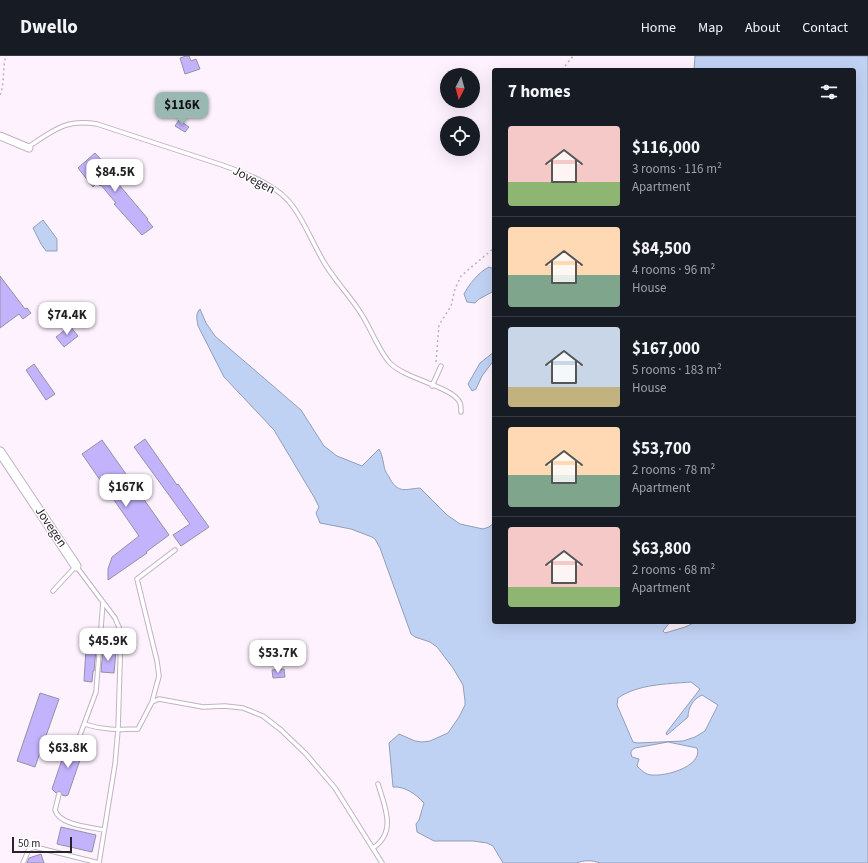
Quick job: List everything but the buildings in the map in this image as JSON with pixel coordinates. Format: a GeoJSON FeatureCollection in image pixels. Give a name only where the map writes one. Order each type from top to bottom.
{"type":"FeatureCollection","features":[{"type":"Feature","properties":{"kind":"street","name":"Jovegen"},"geometry":{"type":"LineString","coordinates":[[0,136],[29,148]]}},
{"type":"Feature","properties":{"kind":"street","name":"Jovegen"},"geometry":{"type":"LineString","coordinates":[[0,452],[76,566]]}},
{"type":"Feature","properties":{"kind":"lane","name":"Jovegen"},"geometry":{"type":"LineString","coordinates":[[29,148],[31,145],[60,127],[72,123],[84,122],[97,124],[222,165],[246,174],[271,187],[283,195],[294,207],[325,264],[360,312],[390,363],[409,376],[453,394],[460,403],[461,412]]}},
{"type":"Feature","properties":{"kind":"lane"},"geometry":{"type":"LineString","coordinates":[[432,386],[440,368]]}},
{"type":"Feature","properties":{"kind":"lane"},"geometry":{"type":"LineString","coordinates":[[84,724],[101,729],[138,729],[152,702],[158,676],[158,668],[137,579],[175,550]]}},
{"type":"Feature","properties":{"kind":"lane","name":"Jovegen"},"geometry":{"type":"LineString","coordinates":[[76,566],[114,618],[121,632],[118,730],[115,764],[99,863]]}},
{"type":"Feature","properties":{"kind":"lane"},"geometry":{"type":"LineString","coordinates":[[53,591],[76,566]]}},
{"type":"Feature","properties":{"kind":"lane"},"geometry":{"type":"LineString","coordinates":[[77,744],[96,692],[103,602]]}},
{"type":"Feature","properties":{"kind":"lane"},"geometry":{"type":"LineString","coordinates":[[152,702],[159,699],[203,706],[243,708],[263,716],[281,730],[306,754],[335,788],[382,863]]}},
{"type":"Feature","properties":{"kind":"lane"},"geometry":{"type":"LineString","coordinates":[[373,848],[382,840],[387,826],[386,810],[378,784]]}},
{"type":"Feature","properties":{"kind":"lane"},"geometry":{"type":"LineString","coordinates":[[59,794],[55,810],[58,816],[70,823],[104,830]]}},
{"type":"Feature","properties":{"kind":"lane"},"geometry":{"type":"LineString","coordinates":[[23,863],[29,849],[35,847],[99,863]]}},
{"type":"Feature","properties":{"kind":"path"},"geometry":{"type":"LineString","coordinates":[[0,95],[3,88],[4,63],[6,56]]}},
{"type":"Feature","properties":{"kind":"path"},"geometry":{"type":"LineString","coordinates":[[564,68],[573,56]]}},
{"type":"Feature","properties":{"kind":"path"},"geometry":{"type":"LineString","coordinates":[[440,368],[436,362],[439,325],[451,306],[455,289],[461,276],[492,250]]}},
{"type":"Feature","properties":{"kind":"water"},"geometry":{"type":"Polygon","coordinates":[[[695,56],[868,56],[868,863],[600,863],[594,861],[582,861],[576,863],[503,863],[493,846],[487,843],[473,841],[434,841],[417,832],[416,824],[419,820],[424,803],[410,792],[402,788],[393,787],[389,743],[399,734],[415,741],[422,742],[430,741],[448,733],[465,705],[463,685],[453,668],[437,647],[430,642],[415,637],[411,634],[380,548],[375,539],[351,529],[320,523],[316,513],[319,507],[274,430],[224,377],[198,326],[198,311],[200,309],[206,323],[215,336],[301,410],[324,446],[337,456],[362,466],[379,449],[385,471],[396,487],[403,490],[420,488],[447,515],[460,524],[483,529],[492,525],[492,624],[668,624],[663,631],[665,633],[692,624],[856,624],[856,68],[694,68],[695,56]],[[691,682],[663,684],[634,690],[618,698],[617,705],[633,742],[683,741],[695,737],[705,731],[718,705],[702,695],[692,704],[688,717],[667,735],[666,733],[700,689],[691,682]],[[668,742],[635,748],[631,751],[631,754],[632,757],[639,759],[637,766],[647,774],[661,775],[680,770],[688,766],[694,761],[697,755],[697,748],[668,742]]]}},
{"type":"Feature","properties":{"kind":"water"},"geometry":{"type":"Polygon","coordinates":[[[43,220],[57,239],[57,251],[46,251],[33,228],[43,220]]]}},
{"type":"Feature","properties":{"kind":"water"},"geometry":{"type":"Polygon","coordinates":[[[489,267],[492,268],[492,292],[479,299],[475,303],[467,302],[464,294],[466,290],[471,282],[489,267]]]}},
{"type":"Feature","properties":{"kind":"water"},"geometry":{"type":"Polygon","coordinates":[[[492,354],[492,363],[482,376],[476,389],[472,391],[468,384],[480,363],[492,354]]]}}]}
